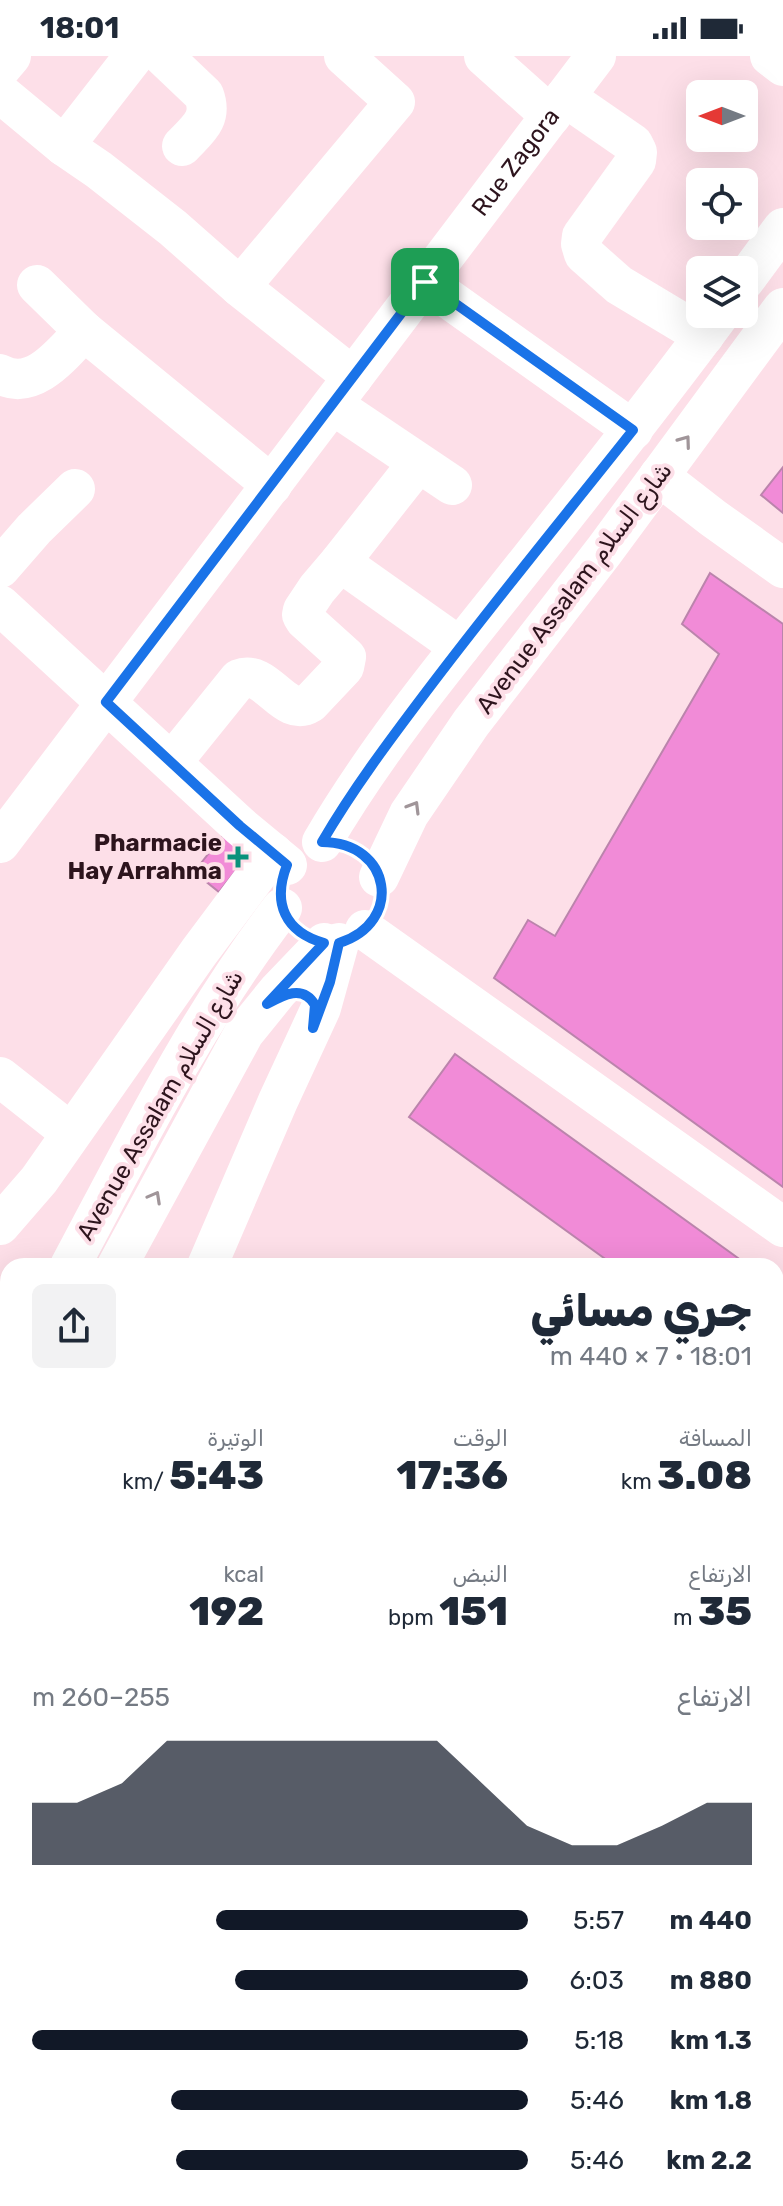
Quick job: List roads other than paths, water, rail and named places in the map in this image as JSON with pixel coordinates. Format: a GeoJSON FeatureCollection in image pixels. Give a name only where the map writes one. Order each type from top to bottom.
{"type":"FeatureCollection","features":[{"type":"Feature","properties":{"kind":"street"},"geometry":{"type":"LineString","coordinates":[[0,69],[11,56]]}},
{"type":"Feature","properties":{"kind":"street"},"geometry":{"type":"LineString","coordinates":[[163,56],[204,95],[207,102],[208,113],[204,122],[182,146]]}},
{"type":"Feature","properties":{"kind":"street"},"geometry":{"type":"LineString","coordinates":[[240,287],[395,102],[344,56]]}},
{"type":"Feature","properties":{"kind":"street"},"geometry":{"type":"LineString","coordinates":[[484,56],[558,107],[633,144],[637,152],[636,161],[582,236],[584,254],[619,285],[686,314]]}},
{"type":"Feature","properties":{"kind":"street","name":"Rue Zagora"},"geometry":{"type":"LineString","coordinates":[[0,843],[596,56]]}},
{"type":"Feature","properties":{"kind":"street"},"geometry":{"type":"LineString","coordinates":[[770,56],[783,66]]}},
{"type":"Feature","properties":{"kind":"street"},"geometry":{"type":"LineString","coordinates":[[64,146],[119,61]]}},
{"type":"Feature","properties":{"kind":"street"},"geometry":{"type":"LineString","coordinates":[[0,93],[64,146],[173,228],[240,287],[418,463],[452,485]]}},
{"type":"Feature","properties":{"kind":"street"},"geometry":{"type":"LineString","coordinates":[[758,262],[783,228]]}},
{"type":"Feature","properties":{"kind":"street"},"geometry":{"type":"LineString","coordinates":[[425,282],[633,430]]}},
{"type":"Feature","properties":{"kind":"street"},"geometry":{"type":"LineString","coordinates":[[37,285],[84,331],[272,485]]}},
{"type":"Feature","properties":{"kind":"street","name":"Avenue Assalam شارع السلام"},"geometry":{"type":"LineString","coordinates":[[379,877],[409,814],[434,775],[783,308]]}},
{"type":"Feature","properties":{"kind":"street","name":"Avenue Assalam شارع السلام"},"geometry":{"type":"LineString","coordinates":[[322,842],[368,770],[460,647],[633,430],[710,328]]}},
{"type":"Feature","properties":{"kind":"street"},"geometry":{"type":"LineString","coordinates":[[0,374],[19,380],[35,376],[84,331]]}},
{"type":"Feature","properties":{"kind":"street"},"geometry":{"type":"LineString","coordinates":[[172,762],[239,679],[247,676],[254,678],[290,703],[304,707],[344,667],[344,654],[305,620],[302,613],[317,589],[418,463]]}},
{"type":"Feature","properties":{"kind":"street"},"geometry":{"type":"LineString","coordinates":[[659,476],[783,568]]}},
{"type":"Feature","properties":{"kind":"street"},"geometry":{"type":"LineString","coordinates":[[0,568],[75,489]]}},
{"type":"Feature","properties":{"kind":"street"},"geometry":{"type":"LineString","coordinates":[[340,562],[460,647]]}},
{"type":"Feature","properties":{"kind":"street"},"geometry":{"type":"LineString","coordinates":[[0,605],[240,826],[280,859],[282,908],[298,932],[310,939],[343,939],[374,919],[382,891],[373,864],[351,845],[322,842],[280,859],[199,952],[39,1180],[0,1225]]}},
{"type":"Feature","properties":{"kind":"street","name":"Avenue Assalam شارع السلام"},"geometry":{"type":"LineString","coordinates":[[74,1258],[207,1015],[250,949],[282,908]]}},
{"type":"Feature","properties":{"kind":"street"},"geometry":{"type":"LineString","coordinates":[[210,1258],[313,1028],[343,939]]}},
{"type":"Feature","properties":{"kind":"street"},"geometry":{"type":"LineString","coordinates":[[343,939],[783,1227]]}},
{"type":"Feature","properties":{"kind":"street","name":"Avenue Assalam شارع السلام"},"geometry":{"type":"LineString","coordinates":[[121,1258],[244,1033],[267,1004],[343,939]]}},
{"type":"Feature","properties":{"kind":"street"},"geometry":{"type":"LineString","coordinates":[[267,1004],[286,994],[297,992],[306,995],[315,1005],[313,1028]]}},
{"type":"Feature","properties":{"kind":"street"},"geometry":{"type":"LineString","coordinates":[[0,1077],[71,1133]]}},
{"type":"Feature","properties":{"kind":"place","name":"Pharmacie Hay Arrahma"},"geometry":{"type":"Point","coordinates":[238,857]}}]}
